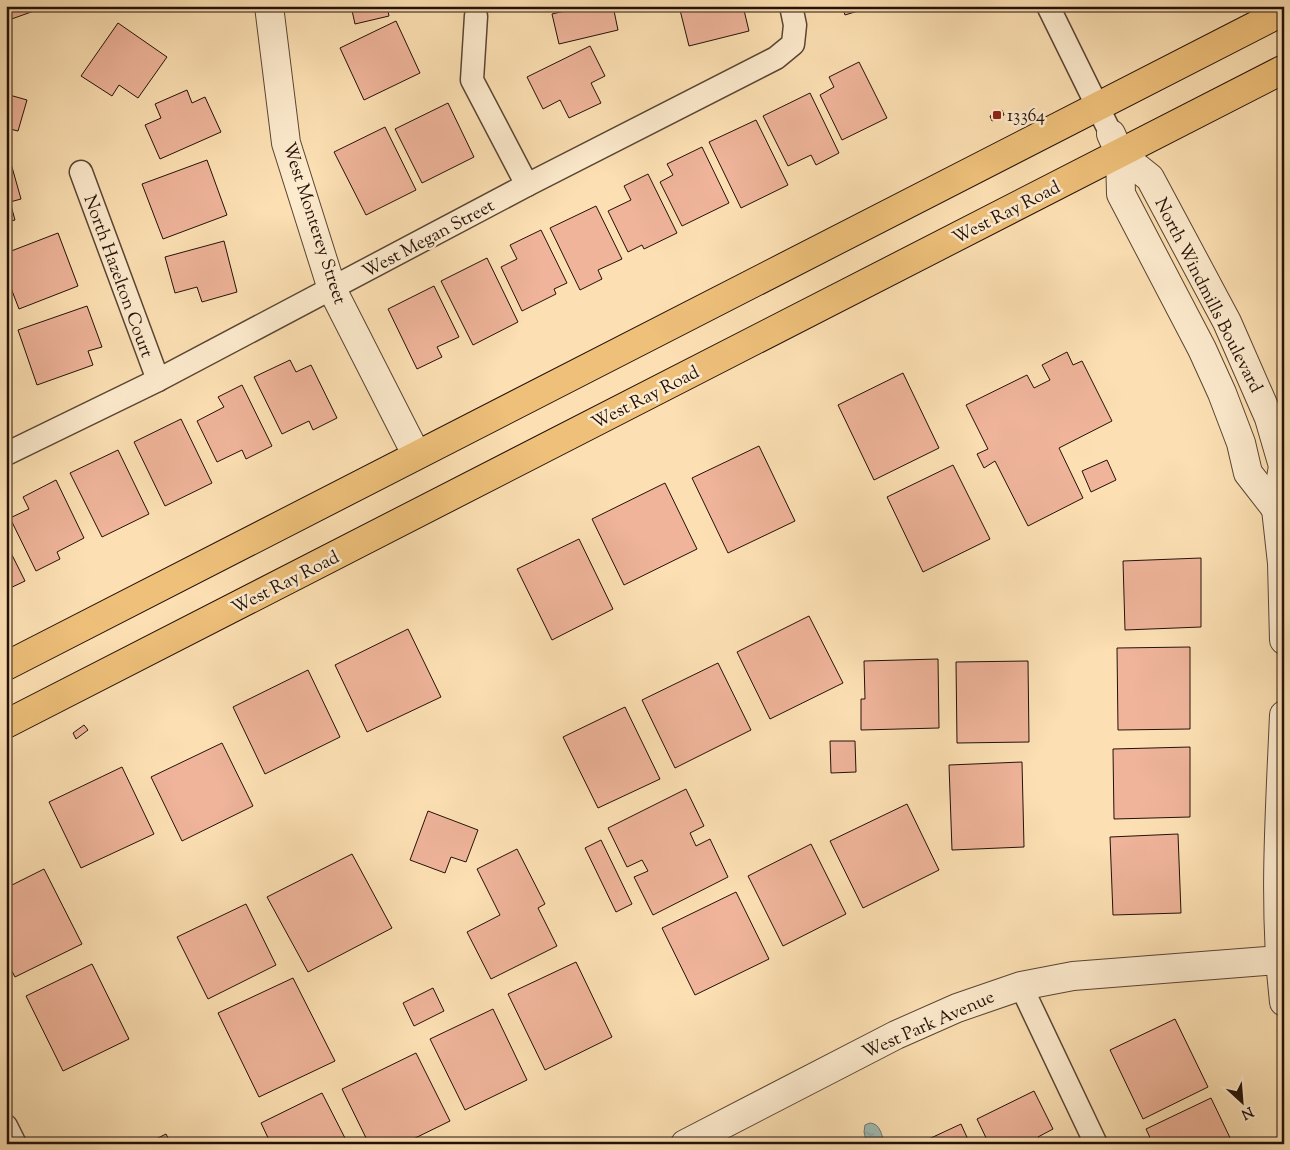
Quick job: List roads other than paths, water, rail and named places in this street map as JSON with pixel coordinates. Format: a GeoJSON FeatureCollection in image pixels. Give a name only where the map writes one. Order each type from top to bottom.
{"type":"FeatureCollection","features":[{"type":"Feature","properties":{"kind":"main road"},"geometry":{"type":"LineString","coordinates":[[6,666],[416,454],[1284,11]]}},
{"type":"Feature","properties":{"kind":"main road","name":"West Ray Road"},"geometry":{"type":"LineString","coordinates":[[6,724],[1115,144],[1284,69]]}},
{"type":"Feature","properties":{"kind":"street","name":"West Monterey Street"},"geometry":{"type":"LineString","coordinates":[[269,6],[286,143],[332,289],[416,454]]}},
{"type":"Feature","properties":{"kind":"street","name":"West Megan Street"},"geometry":{"type":"LineString","coordinates":[[6,454],[158,380],[527,185],[776,58],[793,44],[795,25],[791,6]]}},
{"type":"Feature","properties":{"kind":"street"},"geometry":{"type":"LineString","coordinates":[[1048,6],[1115,144]]}},
{"type":"Feature","properties":{"kind":"street"},"geometry":{"type":"LineString","coordinates":[[476,16],[472,80],[527,185]]}},
{"type":"Feature","properties":{"kind":"street","name":"North Windmills Boulevard"},"geometry":{"type":"LineString","coordinates":[[1115,144],[1121,194],[1202,349],[1222,393],[1241,443],[1248,473],[1276,509]]}},
{"type":"Feature","properties":{"kind":"street","name":"North Windmills Boulevard"},"geometry":{"type":"LineString","coordinates":[[1115,144],[1150,178],[1212,294],[1270,418],[1283,466],[1276,509],[1282,563],[1284,640]]}},
{"type":"Feature","properties":{"kind":"street","name":"North Hazelton Court"},"geometry":{"type":"LineString","coordinates":[[81,172],[158,380]]}},
{"type":"Feature","properties":{"kind":"street"},"geometry":{"type":"LineString","coordinates":[[1284,715],[1282,814],[1277,872],[1279,960],[1284,1002]]}},
{"type":"Feature","properties":{"kind":"street","name":"West Park Avenue"},"geometry":{"type":"LineString","coordinates":[[685,1144],[896,1035],[957,1008],[1021,986],[1073,976],[1279,960]]}},
{"type":"Feature","properties":{"kind":"street"},"geometry":{"type":"LineString","coordinates":[[1021,986],[1096,1144]]}},
{"type":"Feature","properties":{"kind":"street"},"geometry":{"type":"LineString","coordinates":[[6,1126],[15,1144]]}},
{"type":"Feature","properties":{"kind":"water"},"geometry":{"type":"Polygon","coordinates":[[[870,1123],[879,1128],[885,1144],[867,1144],[864,1132],[865,1125],[870,1123]]]}},
{"type":"Feature","properties":{"kind":"place","name":"13364"},"geometry":{"type":"Point","coordinates":[997,115]}}]}
